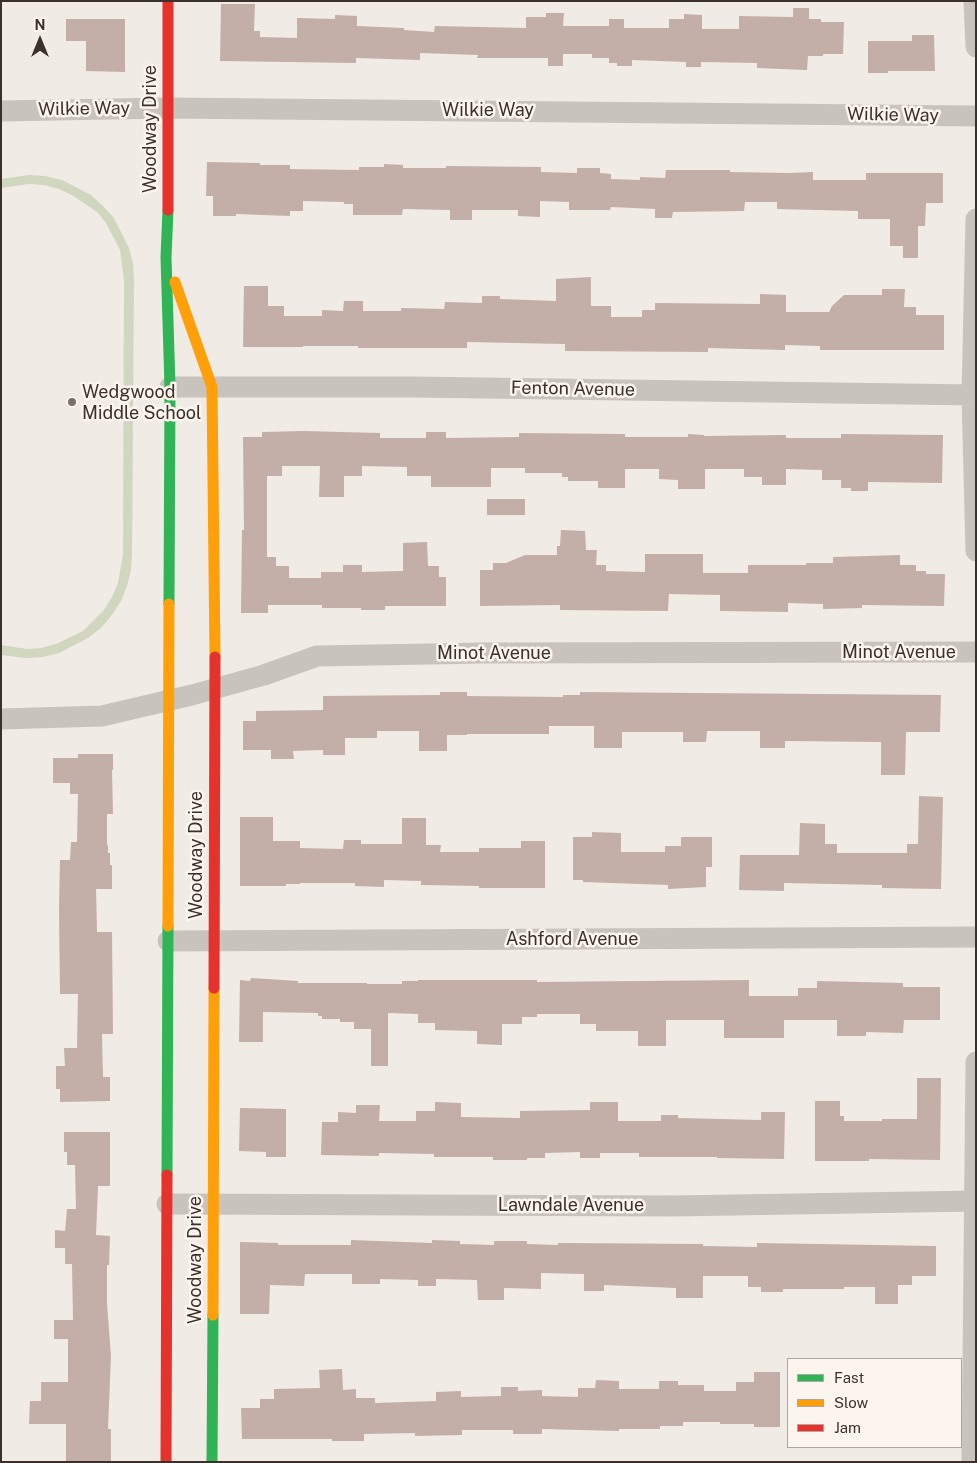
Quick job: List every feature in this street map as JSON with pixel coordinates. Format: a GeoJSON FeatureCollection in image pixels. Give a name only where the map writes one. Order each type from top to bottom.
{"type":"FeatureCollection","features":[{"type":"Feature","properties":{"kind":"street","name":"Woodway Drive"},"geometry":{"type":"LineString","coordinates":[[166,1462],[170,387],[166,257],[168,197],[168,1]]}},
{"type":"Feature","properties":{"kind":"street"},"geometry":{"type":"LineString","coordinates":[[974,1],[976,47]]}},
{"type":"Feature","properties":{"kind":"street","name":"Wilkie Way"},"geometry":{"type":"LineString","coordinates":[[1,111],[167,108],[976,116]]}},
{"type":"Feature","properties":{"kind":"street"},"geometry":{"type":"LineString","coordinates":[[976,218],[974,395],[976,551]]}},
{"type":"Feature","properties":{"kind":"street","name":"Woodway Drive"},"geometry":{"type":"LineString","coordinates":[[166,257],[212,387],[215,689],[212,1462]]}},
{"type":"Feature","properties":{"kind":"street","name":"Fenton Avenue"},"geometry":{"type":"LineString","coordinates":[[170,387],[414,387],[974,395]]}},
{"type":"Feature","properties":{"kind":"street","name":"Minot Avenue"},"geometry":{"type":"LineString","coordinates":[[11,719],[102,716],[215,689],[264,675],[317,656],[484,653],[976,652]]}},
{"type":"Feature","properties":{"kind":"street","name":"Ashford Avenue"},"geometry":{"type":"LineString","coordinates":[[168,941],[976,937]]}},
{"type":"Feature","properties":{"kind":"street"},"geometry":{"type":"LineString","coordinates":[[972,1462],[976,1062]]}},
{"type":"Feature","properties":{"kind":"street","name":"Lawndale Avenue"},"geometry":{"type":"LineString","coordinates":[[167,1204],[673,1206],[975,1201]]}},
{"type":"Feature","properties":{"kind":"green space"},"geometry":{"type":"Polygon","coordinates":[[[29,175],[62,180],[91,195],[103,206],[114,218],[129,248],[133,263],[134,280],[132,554],[127,586],[121,601],[112,615],[101,628],[88,638],[59,653],[43,657],[26,658],[1,655],[1,645],[27,649],[41,648],[56,644],[83,631],[104,610],[112,597],[118,583],[123,554],[124,280],[120,250],[106,223],[97,212],[72,195],[44,185],[29,184],[1,188],[1,179],[29,175]]]}},
{"type":"Feature","properties":{"kind":"building"},"geometry":{"type":"Polygon","coordinates":[[[221,4],[255,4],[254,31],[260,31],[260,37],[297,38],[297,18],[335,19],[335,15],[357,16],[357,26],[404,28],[404,30],[434,32],[435,26],[526,28],[526,17],[546,17],[546,13],[564,13],[563,26],[609,26],[609,19],[624,19],[624,28],[669,28],[669,19],[684,19],[684,14],[702,15],[702,29],[739,29],[739,16],[793,17],[793,8],[809,8],[809,19],[821,19],[821,22],[844,22],[843,54],[808,56],[807,70],[757,68],[757,63],[701,62],[701,67],[686,67],[686,62],[632,60],[632,66],[617,66],[617,63],[609,63],[609,58],[592,58],[592,54],[563,54],[563,66],[548,66],[548,58],[477,58],[478,55],[420,53],[420,60],[356,58],[356,63],[220,61],[221,4]]]}},
{"type":"Feature","properties":{"kind":"building"},"geometry":{"type":"Polygon","coordinates":[[[66,19],[125,19],[125,72],[86,71],[86,41],[66,41],[66,19]]]}},
{"type":"Feature","properties":{"kind":"building"},"geometry":{"type":"Polygon","coordinates":[[[912,35],[934,35],[935,71],[868,73],[868,41],[912,41],[912,35]]]}},
{"type":"Feature","properties":{"kind":"building"},"geometry":{"type":"Polygon","coordinates":[[[207,162],[290,165],[290,169],[359,170],[359,167],[384,167],[384,164],[403,165],[403,168],[446,168],[446,166],[541,167],[541,172],[577,173],[577,168],[600,168],[600,173],[611,174],[611,179],[640,180],[640,177],[665,178],[666,170],[813,172],[813,180],[866,180],[866,173],[943,173],[943,203],[926,203],[925,226],[918,226],[918,258],[903,258],[903,246],[890,246],[890,219],[858,219],[858,211],[777,209],[777,202],[745,202],[744,211],[673,212],[672,218],[655,218],[655,209],[611,207],[610,210],[569,210],[569,202],[540,201],[540,217],[518,216],[518,210],[472,210],[472,220],[450,220],[450,210],[403,209],[402,215],[353,215],[353,204],[303,201],[303,211],[290,211],[290,216],[236,214],[236,216],[213,216],[213,196],[206,196],[207,162]]]}},
{"type":"Feature","properties":{"kind":"building"},"geometry":{"type":"Polygon","coordinates":[[[591,277],[591,306],[611,306],[611,317],[642,317],[642,310],[655,310],[655,303],[760,304],[760,294],[786,295],[786,312],[829,312],[832,306],[844,295],[882,295],[882,289],[905,289],[904,307],[916,307],[916,315],[944,315],[944,350],[820,350],[820,346],[785,345],[785,350],[708,348],[708,352],[565,351],[565,344],[467,342],[467,348],[358,348],[358,346],[243,347],[244,286],[268,286],[268,306],[284,306],[284,316],[322,316],[322,310],[343,311],[344,301],[363,301],[363,311],[401,311],[401,308],[444,309],[445,302],[482,303],[482,296],[500,296],[500,299],[556,301],[556,279],[591,277]]]}},
{"type":"Feature","properties":{"kind":"building"},"geometry":{"type":"Polygon","coordinates":[[[262,432],[380,433],[380,438],[426,438],[426,432],[446,432],[446,438],[519,437],[519,433],[625,434],[625,437],[688,437],[688,434],[704,436],[786,435],[786,438],[841,438],[841,434],[943,435],[942,483],[868,482],[868,491],[851,491],[851,488],[841,488],[841,480],[822,480],[822,470],[786,469],[786,485],[762,485],[762,477],[744,477],[744,469],[705,469],[705,489],[678,489],[678,480],[659,479],[659,469],[625,469],[625,488],[598,488],[598,481],[568,481],[568,477],[562,477],[562,473],[525,473],[525,468],[491,468],[491,487],[431,487],[431,476],[407,476],[407,467],[362,466],[362,476],[344,476],[344,497],[319,497],[320,466],[282,466],[282,476],[267,476],[267,557],[276,557],[276,566],[289,566],[289,578],[321,578],[321,572],[343,572],[343,565],[362,565],[362,572],[403,571],[403,543],[427,542],[428,566],[439,566],[439,577],[446,577],[446,606],[385,606],[385,610],[361,610],[361,608],[322,608],[322,605],[268,605],[268,613],[241,613],[242,530],[244,530],[243,437],[262,437],[262,432]]]}},
{"type":"Feature","properties":{"kind":"building"},"geometry":{"type":"Polygon","coordinates":[[[487,499],[525,499],[525,515],[487,515],[487,499]]]}},
{"type":"Feature","properties":{"kind":"building"},"geometry":{"type":"Polygon","coordinates":[[[561,530],[585,531],[586,550],[597,550],[596,565],[606,565],[606,571],[645,572],[645,554],[703,554],[703,573],[748,573],[748,565],[833,563],[833,557],[900,555],[900,565],[916,565],[916,571],[926,571],[926,574],[945,574],[944,606],[862,605],[862,608],[823,609],[823,604],[788,603],[788,612],[720,611],[720,595],[669,594],[668,611],[560,610],[560,605],[480,606],[480,570],[493,570],[493,563],[506,563],[525,555],[557,555],[557,546],[560,546],[561,530]]]}},
{"type":"Feature","properties":{"kind":"building"},"geometry":{"type":"Polygon","coordinates":[[[440,692],[467,692],[467,696],[563,697],[563,695],[580,695],[580,692],[941,695],[940,732],[906,732],[905,775],[881,775],[881,742],[785,741],[785,748],[760,748],[760,731],[707,731],[706,742],[683,742],[683,732],[622,732],[622,748],[594,748],[594,726],[549,726],[549,734],[447,735],[447,751],[419,751],[419,731],[377,731],[377,738],[345,738],[345,755],[323,755],[323,750],[293,751],[294,759],[271,759],[271,750],[243,750],[243,721],[256,721],[256,711],[323,710],[323,696],[440,695],[440,692]]]}},
{"type":"Feature","properties":{"kind":"building"},"geometry":{"type":"Polygon","coordinates":[[[78,754],[113,754],[113,814],[107,814],[107,845],[108,853],[110,853],[110,865],[112,865],[112,889],[96,889],[97,932],[112,932],[113,1034],[102,1034],[103,1077],[110,1077],[110,1101],[60,1102],[60,1089],[56,1089],[56,1066],[65,1066],[64,1048],[77,1048],[78,994],[60,994],[59,908],[60,860],[70,860],[71,842],[77,842],[78,794],[70,794],[70,783],[53,783],[53,758],[78,758],[78,754]]]}},
{"type":"Feature","properties":{"kind":"building"},"geometry":{"type":"Polygon","coordinates":[[[919,796],[943,797],[941,889],[882,888],[882,885],[784,883],[784,891],[739,890],[740,855],[799,855],[800,823],[825,824],[825,844],[837,844],[837,853],[907,853],[907,844],[918,844],[919,796]]]}},
{"type":"Feature","properties":{"kind":"building"},"geometry":{"type":"Polygon","coordinates":[[[240,817],[273,817],[273,841],[300,841],[300,848],[343,849],[344,840],[361,840],[361,844],[402,844],[402,818],[426,818],[426,845],[441,845],[440,852],[479,852],[479,848],[521,848],[521,841],[545,841],[545,888],[479,888],[479,886],[421,885],[421,881],[384,880],[384,887],[355,886],[355,883],[240,886],[240,817]]]}},
{"type":"Feature","properties":{"kind":"building"},"geometry":{"type":"Polygon","coordinates":[[[592,832],[621,833],[621,852],[665,852],[665,846],[681,846],[681,837],[712,837],[712,867],[706,867],[706,887],[668,889],[668,885],[573,880],[573,837],[592,837],[592,832]]]}},
{"type":"Feature","properties":{"kind":"building"},"geometry":{"type":"Polygon","coordinates":[[[251,978],[298,981],[298,983],[367,984],[402,984],[402,981],[418,980],[537,980],[537,982],[749,980],[749,996],[798,996],[798,988],[817,988],[817,981],[903,983],[903,987],[940,987],[940,1020],[904,1020],[903,1033],[866,1032],[866,1036],[837,1036],[837,1020],[784,1020],[784,1038],[724,1038],[724,1020],[666,1020],[666,1046],[638,1046],[638,1031],[596,1031],[596,1024],[580,1024],[580,1014],[537,1014],[537,1017],[522,1017],[522,1024],[502,1024],[502,1045],[477,1044],[477,1031],[435,1030],[435,1023],[418,1023],[418,1014],[388,1013],[388,1066],[371,1066],[371,1029],[354,1029],[354,1022],[340,1022],[340,1019],[322,1019],[322,1016],[318,1016],[318,1013],[263,1012],[263,1042],[239,1042],[240,980],[250,981],[251,978]]]}},
{"type":"Feature","properties":{"kind":"building"},"geometry":{"type":"Polygon","coordinates":[[[917,1078],[941,1078],[940,1160],[869,1159],[869,1161],[815,1161],[815,1101],[840,1101],[840,1116],[844,1116],[844,1121],[917,1119],[917,1078]]]}},
{"type":"Feature","properties":{"kind":"building"},"geometry":{"type":"Polygon","coordinates":[[[435,1102],[461,1103],[461,1117],[520,1118],[520,1111],[590,1110],[590,1102],[618,1102],[618,1121],[661,1121],[661,1115],[678,1115],[678,1118],[761,1120],[761,1112],[785,1112],[784,1159],[639,1157],[639,1153],[600,1153],[600,1158],[580,1158],[580,1152],[545,1153],[545,1158],[527,1158],[527,1160],[493,1160],[493,1157],[434,1157],[434,1154],[379,1153],[379,1156],[321,1155],[322,1122],[338,1122],[338,1112],[356,1113],[356,1105],[380,1105],[379,1121],[416,1121],[416,1111],[435,1111],[435,1102]]]}},
{"type":"Feature","properties":{"kind":"building"},"geometry":{"type":"Polygon","coordinates":[[[240,1108],[286,1109],[286,1157],[266,1157],[266,1152],[239,1151],[240,1108]]]}},
{"type":"Feature","properties":{"kind":"building"},"geometry":{"type":"Polygon","coordinates":[[[64,1132],[110,1132],[110,1186],[98,1186],[96,1235],[110,1236],[109,1265],[107,1265],[107,1304],[111,1356],[108,1429],[111,1429],[111,1462],[66,1462],[66,1424],[29,1424],[30,1401],[41,1401],[41,1382],[68,1382],[68,1339],[54,1339],[54,1320],[73,1320],[72,1264],[65,1264],[65,1248],[55,1248],[55,1230],[65,1231],[67,1209],[76,1209],[75,1165],[67,1165],[67,1152],[64,1152],[64,1132]]]}},
{"type":"Feature","properties":{"kind":"building"},"geometry":{"type":"Polygon","coordinates":[[[351,1240],[432,1243],[432,1240],[460,1241],[460,1244],[494,1245],[494,1241],[527,1241],[527,1244],[558,1245],[558,1243],[703,1244],[703,1246],[757,1247],[757,1243],[936,1246],[936,1276],[912,1276],[912,1285],[898,1285],[898,1304],[875,1304],[875,1287],[783,1289],[783,1292],[761,1292],[761,1287],[748,1287],[748,1276],[703,1276],[703,1298],[676,1298],[676,1288],[604,1285],[604,1291],[584,1291],[584,1274],[541,1273],[541,1289],[504,1288],[504,1300],[478,1300],[477,1280],[436,1279],[436,1286],[418,1286],[418,1280],[380,1279],[380,1284],[352,1284],[352,1274],[305,1274],[304,1286],[270,1285],[269,1314],[240,1314],[240,1242],[278,1243],[278,1245],[351,1245],[351,1240]]]}},
{"type":"Feature","properties":{"kind":"building"},"geometry":{"type":"Polygon","coordinates":[[[342,1369],[343,1390],[356,1389],[356,1398],[375,1398],[375,1403],[436,1401],[436,1392],[461,1391],[461,1397],[501,1396],[501,1387],[518,1387],[518,1391],[542,1390],[542,1396],[578,1397],[578,1388],[595,1388],[596,1380],[619,1381],[619,1389],[659,1389],[659,1381],[678,1381],[678,1385],[704,1385],[704,1391],[736,1391],[736,1382],[754,1382],[754,1372],[780,1372],[780,1427],[754,1427],[754,1424],[720,1424],[720,1422],[683,1422],[683,1426],[660,1426],[660,1429],[619,1429],[619,1431],[542,1429],[542,1434],[513,1434],[513,1430],[462,1430],[462,1435],[415,1436],[415,1433],[364,1434],[364,1441],[242,1439],[241,1408],[260,1408],[260,1399],[274,1399],[274,1389],[320,1388],[319,1370],[342,1369]]]}},
{"type":"Feature","properties":{"kind":"traffic: fast"},"geometry":{"type":"LineString","coordinates":[[168,210],[166,257],[170,387],[169,604]]}},
{"type":"Feature","properties":{"kind":"traffic: fast"},"geometry":{"type":"LineString","coordinates":[[167,1175],[168,926]]}},
{"type":"Feature","properties":{"kind":"traffic: fast"},"geometry":{"type":"LineString","coordinates":[[212,1462],[213,1315]]}},
{"type":"Feature","properties":{"kind":"traffic: slow"},"geometry":{"type":"LineString","coordinates":[[175,282],[212,387],[215,657]]}},
{"type":"Feature","properties":{"kind":"traffic: slow"},"geometry":{"type":"LineString","coordinates":[[168,926],[169,604]]}},
{"type":"Feature","properties":{"kind":"traffic: slow"},"geometry":{"type":"LineString","coordinates":[[213,1315],[214,988]]}},
{"type":"Feature","properties":{"kind":"traffic: jam"},"geometry":{"type":"LineString","coordinates":[[168,1],[168,210]]}},
{"type":"Feature","properties":{"kind":"traffic: jam"},"geometry":{"type":"LineString","coordinates":[[214,988],[215,657]]}},
{"type":"Feature","properties":{"kind":"traffic: jam"},"geometry":{"type":"LineString","coordinates":[[166,1462],[167,1175]]}},
{"type":"Feature","properties":{"kind":"place","name":"Wedgwood Middle School"},"geometry":{"type":"Point","coordinates":[72,402]}}]}
